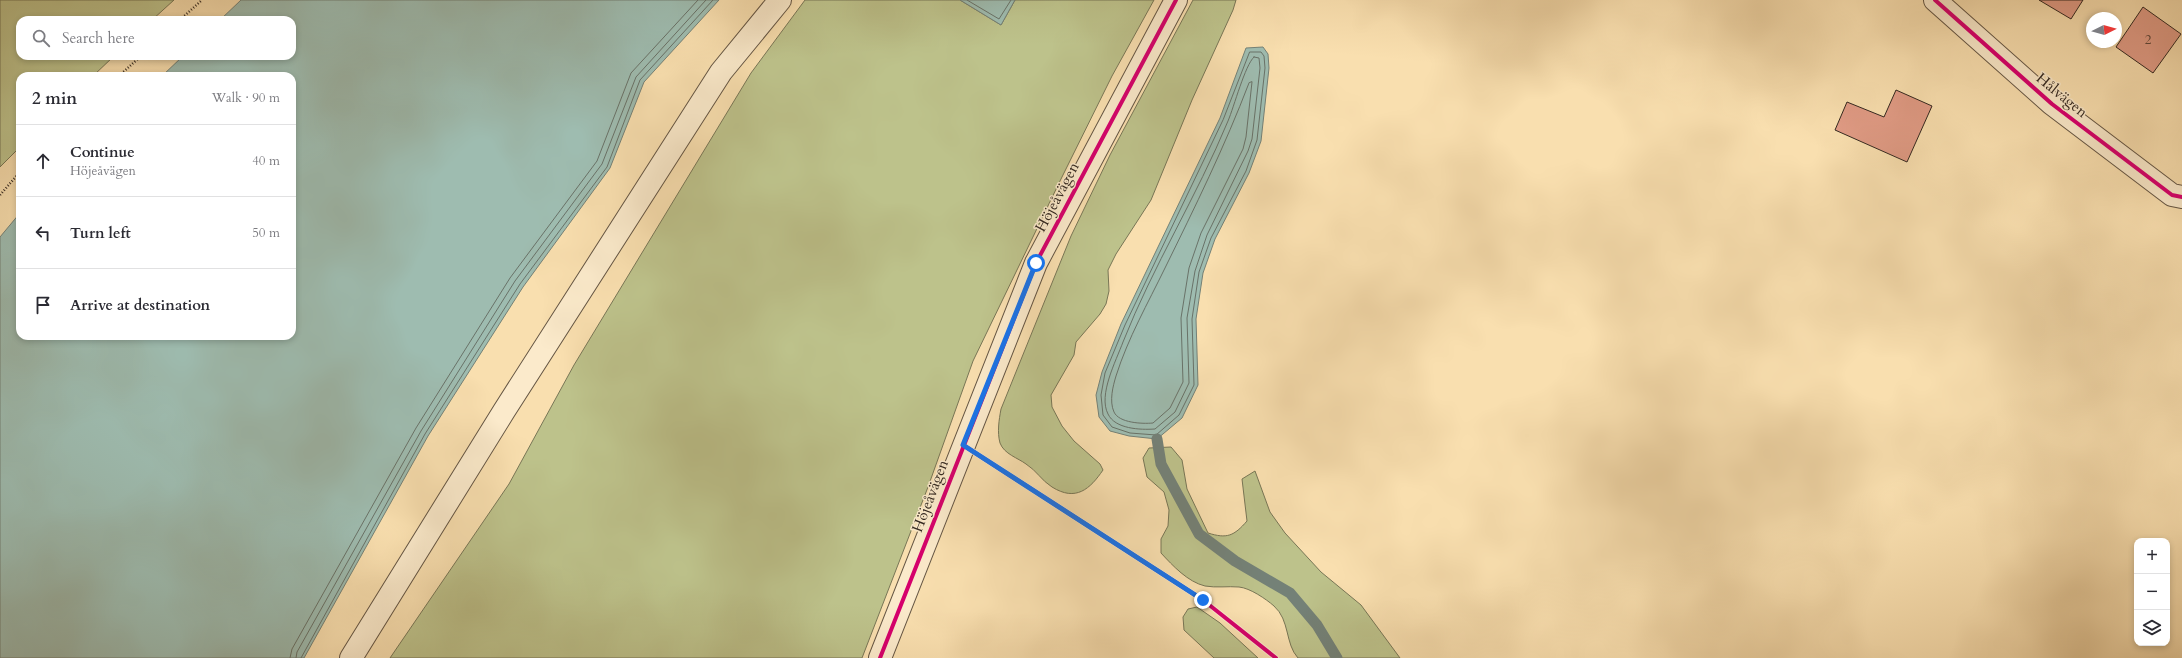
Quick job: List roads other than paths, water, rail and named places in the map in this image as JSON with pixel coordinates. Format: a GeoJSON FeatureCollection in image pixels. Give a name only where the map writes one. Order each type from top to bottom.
{"type":"FeatureCollection","features":[{"type":"Feature","properties":{"kind":"street"},"geometry":{"type":"LineString","coordinates":[[351,658],[504,410],[721,72],[780,0]]}},
{"type":"Feature","properties":{"kind":"street","name":"Höjeåvägen"},"geometry":{"type":"LineString","coordinates":[[880,658],[1036,263],[1176,0]]}},
{"type":"Feature","properties":{"kind":"street","name":"Hålvägen"},"geometry":{"type":"LineString","coordinates":[[1935,0],[2052,104],[2172,195],[2182,197]]}},
{"type":"Feature","properties":{"kind":"water"},"geometry":{"type":"Polygon","coordinates":[[[241,0],[719,0],[644,82],[610,168],[523,287],[428,436],[304,658],[0,658],[0,237],[16,218],[16,340],[296,340],[296,72],[166,72],[179,60],[296,60],[296,16],[224,16],[241,0]]]}},
{"type":"Feature","properties":{"kind":"water"},"geometry":{"type":"Polygon","coordinates":[[[960,0],[1015,0],[1001,25],[960,0]]]}},
{"type":"Feature","properties":{"kind":"water"},"geometry":{"type":"Polygon","coordinates":[[[1263,47],[1268,54],[1269,68],[1261,141],[1249,173],[1215,239],[1203,273],[1196,319],[1198,385],[1182,418],[1157,439],[1129,436],[1110,431],[1099,417],[1096,395],[1102,372],[1121,324],[1220,118],[1246,48],[1263,47]]]}},
{"type":"Feature","properties":{"kind":"waterway"},"geometry":{"type":"LineString","coordinates":[[1157,439],[1161,464],[1199,534],[1235,561],[1290,593],[1317,625],[1337,658]]}}]}
